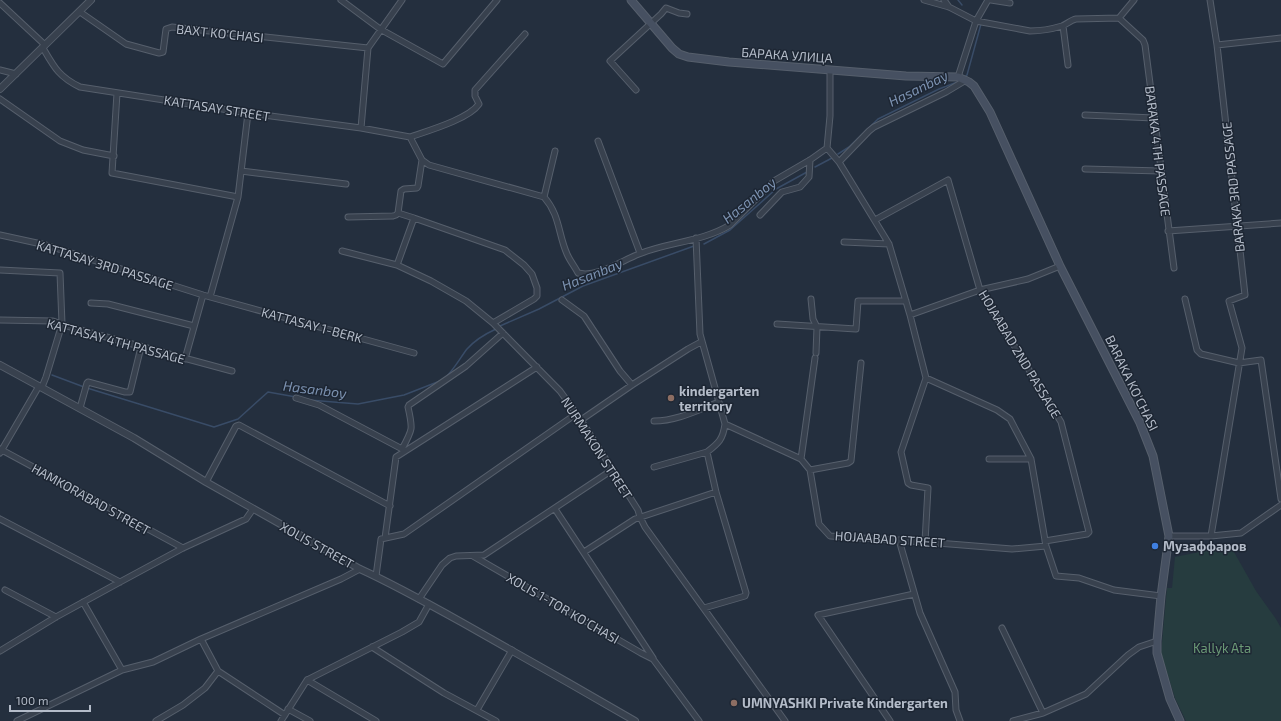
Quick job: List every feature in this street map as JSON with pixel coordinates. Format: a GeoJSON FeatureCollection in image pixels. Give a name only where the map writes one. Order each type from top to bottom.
{"type":"FeatureCollection","features":[{"type":"Feature","properties":{"kind":"main road","name":"БАРАКА УЛИЦА"},"geometry":{"type":"LineString","coordinates":[[631,0],[672,48],[679,54],[688,57],[729,62],[906,76],[961,78]]}},
{"type":"Feature","properties":{"kind":"main road","name":"BARAKA KO'CHASI"},"geometry":{"type":"LineString","coordinates":[[961,78],[974,86],[990,112],[1060,266],[1149,445],[1156,467],[1169,536],[1156,641],[1160,664],[1170,699],[1180,721]]}},
{"type":"Feature","properties":{"kind":"street"},"geometry":{"type":"LineString","coordinates":[[0,90],[91,0]]}},
{"type":"Feature","properties":{"kind":"street"},"geometry":{"type":"LineString","coordinates":[[341,0],[380,29],[443,64],[497,0]]}},
{"type":"Feature","properties":{"kind":"street"},"geometry":{"type":"LineString","coordinates":[[361,128],[368,48],[402,0]]}},
{"type":"Feature","properties":{"kind":"street"},"geometry":{"type":"LineString","coordinates":[[924,0],[949,7],[976,21],[1030,31],[1063,26],[1071,20],[1076,19],[1119,18],[1134,0]]}},
{"type":"Feature","properties":{"kind":"street"},"geometry":{"type":"LineString","coordinates":[[944,0],[949,7]]}},
{"type":"Feature","properties":{"kind":"street"},"geometry":{"type":"LineString","coordinates":[[839,162],[874,127],[946,92],[961,78],[976,21],[990,0],[1010,3]]}},
{"type":"Feature","properties":{"kind":"street","name":"BARAKA 3RD PASSAGE"},"geometry":{"type":"LineString","coordinates":[[1210,0],[1217,45],[1245,295],[1229,301],[1242,348],[1239,363]]}},
{"type":"Feature","properties":{"kind":"street","name":"KATTASAY STREET"},"geometry":{"type":"LineString","coordinates":[[0,3],[44,46],[52,65],[61,76],[80,87],[248,113],[361,128],[410,137]]}},
{"type":"Feature","properties":{"kind":"street"},"geometry":{"type":"LineString","coordinates":[[636,90],[610,61],[666,8],[679,13],[688,14]]}},
{"type":"Feature","properties":{"kind":"street","name":"BAXT KO'CHASI"},"geometry":{"type":"LineString","coordinates":[[80,12],[126,44],[159,53],[163,52],[166,29],[172,27],[368,48]]}},
{"type":"Feature","properties":{"kind":"street","name":"BARAKA 4TH PASSAGE"},"geometry":{"type":"LineString","coordinates":[[1119,18],[1143,40],[1145,45],[1168,231],[1281,223]]}},
{"type":"Feature","properties":{"kind":"street"},"geometry":{"type":"LineString","coordinates":[[1063,26],[1068,65]]}},
{"type":"Feature","properties":{"kind":"street"},"geometry":{"type":"LineString","coordinates":[[525,34],[475,90],[475,96],[479,104],[476,108],[464,116],[410,137],[422,160],[429,165],[544,197],[551,205],[557,218],[567,254],[578,274],[595,274],[640,253],[696,238],[730,225],[774,181],[810,160],[827,148]]}},
{"type":"Feature","properties":{"kind":"street"},"geometry":{"type":"LineString","coordinates":[[1217,45],[1281,38]]}},
{"type":"Feature","properties":{"kind":"street"},"geometry":{"type":"LineString","coordinates":[[0,70],[16,74]]}},
{"type":"Feature","properties":{"kind":"street"},"geometry":{"type":"LineString","coordinates":[[830,70],[830,116],[827,148],[839,162],[889,244],[910,315],[926,378],[901,452],[908,483],[911,485],[928,488],[924,542]]}},
{"type":"Feature","properties":{"kind":"street"},"geometry":{"type":"LineString","coordinates":[[117,93],[112,173],[238,197]]}},
{"type":"Feature","properties":{"kind":"street"},"geometry":{"type":"LineString","coordinates":[[0,99],[60,141],[83,150],[114,156]]}},
{"type":"Feature","properties":{"kind":"street"},"geometry":{"type":"LineString","coordinates":[[210,297],[238,197],[248,113]]}},
{"type":"Feature","properties":{"kind":"street"},"geometry":{"type":"LineString","coordinates":[[1085,114],[1154,118]]}},
{"type":"Feature","properties":{"kind":"street"},"geometry":{"type":"LineString","coordinates":[[598,141],[640,253]]}},
{"type":"Feature","properties":{"kind":"street"},"geometry":{"type":"LineString","coordinates":[[544,197],[555,151]]}},
{"type":"Feature","properties":{"kind":"street"},"geometry":{"type":"LineString","coordinates":[[348,217],[396,216],[398,213],[401,192],[404,189],[414,189],[418,186],[422,160]]}},
{"type":"Feature","properties":{"kind":"street"},"geometry":{"type":"LineString","coordinates":[[760,215],[782,192],[800,187],[809,177],[810,160]]}},
{"type":"Feature","properties":{"kind":"street"},"geometry":{"type":"LineString","coordinates":[[1085,169],[1161,171]]}},
{"type":"Feature","properties":{"kind":"street"},"geometry":{"type":"LineString","coordinates":[[241,171],[346,184]]}},
{"type":"Feature","properties":{"kind":"street","name":"HOJAABAD 2ND PASSAGE"},"geometry":{"type":"LineString","coordinates":[[875,220],[948,180],[980,290],[1061,422],[1089,532],[1087,534],[1045,544]]}},
{"type":"Feature","properties":{"kind":"street"},"geometry":{"type":"LineString","coordinates":[[398,213],[505,250],[524,265],[532,274],[537,288],[537,296],[494,322]]}},
{"type":"Feature","properties":{"kind":"street"},"geometry":{"type":"LineString","coordinates":[[397,265],[414,218]]}},
{"type":"Feature","properties":{"kind":"street"},"geometry":{"type":"LineString","coordinates":[[1168,231],[1174,268]]}},
{"type":"Feature","properties":{"kind":"street","name":"KATTASAY 3RD PASSAGE"},"geometry":{"type":"LineString","coordinates":[[0,235],[46,245],[210,297]]}},
{"type":"Feature","properties":{"kind":"street"},"geometry":{"type":"LineString","coordinates":[[654,467],[707,452],[720,442],[724,433],[725,424],[701,342],[696,238]]}},
{"type":"Feature","properties":{"kind":"street"},"geometry":{"type":"LineString","coordinates":[[844,242],[889,244]]}},
{"type":"Feature","properties":{"kind":"street","name":"NURMAKON STREET"},"geometry":{"type":"LineString","coordinates":[[342,251],[397,265],[431,280],[466,301],[494,322],[560,392],[581,420],[638,510],[645,526],[785,721]]}},
{"type":"Feature","properties":{"kind":"street"},"geometry":{"type":"LineString","coordinates":[[910,315],[980,290],[1028,278],[1060,266]]}},
{"type":"Feature","properties":{"kind":"street"},"geometry":{"type":"LineString","coordinates":[[0,270],[60,273],[62,324],[46,376],[41,387],[1,451]]}},
{"type":"Feature","properties":{"kind":"street"},"geometry":{"type":"LineString","coordinates":[[185,359],[203,295]]}},
{"type":"Feature","properties":{"kind":"street","name":"KATTASAY 1-BERK"},"geometry":{"type":"LineString","coordinates":[[210,297],[414,353]]}},
{"type":"Feature","properties":{"kind":"street"},"geometry":{"type":"LineString","coordinates":[[802,460],[818,327],[813,319],[811,299]]}},
{"type":"Feature","properties":{"kind":"street"},"geometry":{"type":"LineString","coordinates":[[1185,299],[1198,352],[1239,363],[1261,360],[1281,500]]}},
{"type":"Feature","properties":{"kind":"street"},"geometry":{"type":"LineString","coordinates":[[562,300],[584,316],[620,371],[632,385]]}},
{"type":"Feature","properties":{"kind":"street"},"geometry":{"type":"LineString","coordinates":[[777,324],[856,329],[858,301],[906,301]]}},
{"type":"Feature","properties":{"kind":"street"},"geometry":{"type":"LineString","coordinates":[[91,303],[108,304],[194,326]]}},
{"type":"Feature","properties":{"kind":"street","name":"KATTASAY 4TH PASSAGE"},"geometry":{"type":"LineString","coordinates":[[0,320],[53,321],[232,372]]}},
{"type":"Feature","properties":{"kind":"street"},"geometry":{"type":"LineString","coordinates":[[404,450],[411,431],[409,405],[466,366],[503,333]]}},
{"type":"Feature","properties":{"kind":"street"},"geometry":{"type":"LineString","coordinates":[[581,420],[688,348],[701,342]]}},
{"type":"Feature","properties":{"kind":"street"},"geometry":{"type":"LineString","coordinates":[[80,408],[86,386],[130,392],[141,347]]}},
{"type":"Feature","properties":{"kind":"street"},"geometry":{"type":"LineString","coordinates":[[810,470],[848,464],[851,461],[861,363]]}},
{"type":"Feature","properties":{"kind":"street"},"geometry":{"type":"LineString","coordinates":[[1211,536],[1239,363]]}},
{"type":"Feature","properties":{"kind":"street","name":"XOLIS STREET"},"geometry":{"type":"LineString","coordinates":[[0,365],[134,438],[206,482],[360,569],[429,604],[635,721]]}},
{"type":"Feature","properties":{"kind":"street"},"geometry":{"type":"LineString","coordinates":[[385,538],[396,457],[404,450],[536,367]]}},
{"type":"Feature","properties":{"kind":"street"},"geometry":{"type":"LineString","coordinates":[[926,378],[997,410],[1010,419],[1031,459],[1045,544],[1056,576],[1079,578],[1114,590],[1161,596]]}},
{"type":"Feature","properties":{"kind":"street"},"geometry":{"type":"LineString","coordinates":[[296,398],[324,407],[404,450]]}},
{"type":"Feature","properties":{"kind":"street"},"geometry":{"type":"LineString","coordinates":[[654,421],[666,421],[677,418],[719,402]]}},
{"type":"Feature","properties":{"kind":"street"},"geometry":{"type":"LineString","coordinates":[[376,576],[380,540],[404,534],[576,414]]}},
{"type":"Feature","properties":{"kind":"street","name":"HOJAABAD STREET"},"geometry":{"type":"LineString","coordinates":[[725,424],[802,460],[810,470],[819,524],[830,536],[1012,549],[1045,544]]}},
{"type":"Feature","properties":{"kind":"street"},"geometry":{"type":"LineString","coordinates":[[206,482],[236,426],[239,426],[390,506]]}},
{"type":"Feature","properties":{"kind":"street","name":"HAMKORABAD STREET"},"geometry":{"type":"LineString","coordinates":[[1,451],[183,548]]}},
{"type":"Feature","properties":{"kind":"street"},"geometry":{"type":"LineString","coordinates":[[704,608],[745,596],[746,593],[716,492],[707,452]]}},
{"type":"Feature","properties":{"kind":"street"},"geometry":{"type":"LineString","coordinates":[[989,459],[1031,459]]}},
{"type":"Feature","properties":{"kind":"street"},"geometry":{"type":"LineString","coordinates":[[419,599],[442,565],[450,558],[456,556],[484,555],[612,470]]}},
{"type":"Feature","properties":{"kind":"street"},"geometry":{"type":"LineString","coordinates":[[584,552],[635,519],[716,492]]}},
{"type":"Feature","properties":{"kind":"street"},"geometry":{"type":"LineString","coordinates":[[1169,536],[1211,536],[1241,533],[1281,505]]}},
{"type":"Feature","properties":{"kind":"street","name":"XOLIS 1-TOR KO'CHASI"},"geometry":{"type":"LineString","coordinates":[[555,508],[653,659],[699,721]]}},
{"type":"Feature","properties":{"kind":"street"},"geometry":{"type":"LineString","coordinates":[[0,651],[83,602],[183,548],[246,518],[253,509]]}},
{"type":"Feature","properties":{"kind":"street"},"geometry":{"type":"LineString","coordinates":[[0,519],[120,582]]}},
{"type":"Feature","properties":{"kind":"street"},"geometry":{"type":"LineString","coordinates":[[899,540],[920,613],[955,692],[956,710],[960,721]]}},
{"type":"Feature","properties":{"kind":"street","name":"XOLIS 1-TOR KO'CHASI"},"geometry":{"type":"LineString","coordinates":[[473,556],[653,659]]}},
{"type":"Feature","properties":{"kind":"street"},"geometry":{"type":"LineString","coordinates":[[17,721],[122,670],[152,662],[360,569]]}},
{"type":"Feature","properties":{"kind":"street"},"geometry":{"type":"LineString","coordinates":[[5,590],[56,617]]}},
{"type":"Feature","properties":{"kind":"street"},"geometry":{"type":"LineString","coordinates":[[890,721],[818,616],[914,594]]}},
{"type":"Feature","properties":{"kind":"street"},"geometry":{"type":"LineString","coordinates":[[83,602],[122,670]]}},
{"type":"Feature","properties":{"kind":"street"},"geometry":{"type":"LineString","coordinates":[[281,721],[307,680],[419,622],[429,604]]}},
{"type":"Feature","properties":{"kind":"street"},"geometry":{"type":"LineString","coordinates":[[1002,628],[1043,713]]}},
{"type":"Feature","properties":{"kind":"street"},"geometry":{"type":"LineString","coordinates":[[201,639],[218,671],[285,715]]}},
{"type":"Feature","properties":{"kind":"street"},"geometry":{"type":"LineString","coordinates":[[1013,721],[1043,713],[1086,694],[1128,655],[1139,647],[1156,641]]}},
{"type":"Feature","properties":{"kind":"street"},"geometry":{"type":"LineString","coordinates":[[372,647],[444,692],[496,721]]}},
{"type":"Feature","properties":{"kind":"street"},"geometry":{"type":"LineString","coordinates":[[477,710],[512,650]]}},
{"type":"Feature","properties":{"kind":"street"},"geometry":{"type":"LineString","coordinates":[[156,721],[183,705],[205,688],[218,671]]}},
{"type":"Feature","properties":{"kind":"street"},"geometry":{"type":"LineString","coordinates":[[307,680],[376,721]]}},
{"type":"Feature","properties":{"kind":"street"},"geometry":{"type":"LineString","coordinates":[[288,709],[310,721]]}},
{"type":"Feature","properties":{"kind":"green space","name":"Kallyk Ata"},"geometry":{"type":"Polygon","coordinates":[[[1229,547],[1234,552],[1256,591],[1281,628],[1281,721],[1186,721],[1175,698],[1161,653],[1167,588],[1172,588],[1175,557],[1229,547]]]}},
{"type":"Feature","properties":{"kind":"waterway","name":"Hasanbay"},"geometry":{"type":"LineString","coordinates":[[958,0],[962,5]]}},
{"type":"Feature","properties":{"kind":"waterway","name":"Hasanbay"},"geometry":{"type":"LineString","coordinates":[[964,77],[967,75],[981,24]]}},
{"type":"Feature","properties":{"kind":"waterway","name":"Hasanbay"},"geometry":{"type":"LineString","coordinates":[[838,154],[849,147],[878,119],[939,89],[960,81]]}},
{"type":"Feature","properties":{"kind":"waterway","name":"Hasanboy"},"geometry":{"type":"LineString","coordinates":[[815,167],[832,158]]}},
{"type":"Feature","properties":{"kind":"waterway","name":"Hasanboy"},"geometry":{"type":"LineString","coordinates":[[704,244],[730,230],[776,189],[807,172]]}},
{"type":"Feature","properties":{"kind":"waterway","name":"Hasanbay"},"geometry":{"type":"LineString","coordinates":[[500,326],[539,309],[583,286],[694,246]]}},
{"type":"Feature","properties":{"kind":"waterway","name":"Hasanboy"},"geometry":{"type":"LineString","coordinates":[[446,377],[470,346],[480,338],[496,329]]}},
{"type":"Feature","properties":{"kind":"waterway","name":"Hasanboy"},"geometry":{"type":"LineString","coordinates":[[52,375],[84,387]]}},
{"type":"Feature","properties":{"kind":"waterway","name":"Hasanboy"},"geometry":{"type":"LineString","coordinates":[[309,400],[358,404],[404,395],[440,381]]}},
{"type":"Feature","properties":{"kind":"waterway","name":"Hasanboy"},"geometry":{"type":"LineString","coordinates":[[87,388],[214,427],[238,419],[268,392],[296,397]]}},
{"type":"Feature","properties":{"kind":"place","name":"kindergarten territory"},"geometry":{"type":"Point","coordinates":[671,398]}},
{"type":"Feature","properties":{"kind":"place","name":"Музаффаров"},"geometry":{"type":"Point","coordinates":[1155,546]}},
{"type":"Feature","properties":{"kind":"place","name":"UMNYASHKI Private Kindergarten"},"geometry":{"type":"Point","coordinates":[734,703]}}]}
